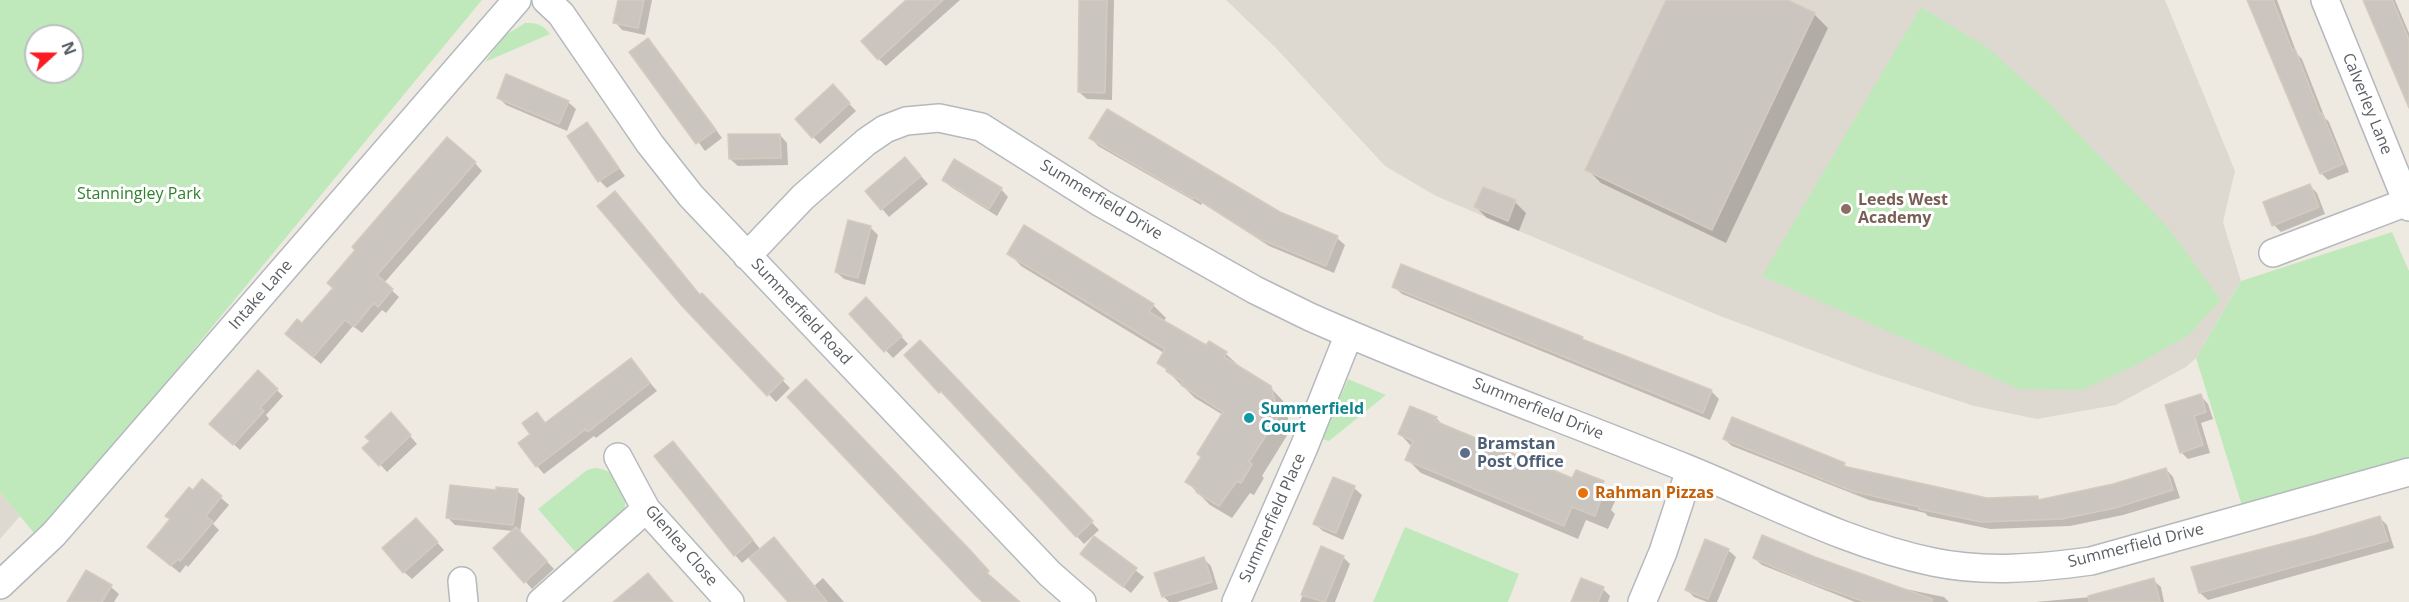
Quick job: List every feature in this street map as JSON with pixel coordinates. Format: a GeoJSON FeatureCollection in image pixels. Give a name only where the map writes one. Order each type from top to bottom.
{"type":"FeatureCollection","features":[{"type":"Feature","properties":{"kind":"street","name":"Intake Lane"},"geometry":{"type":"LineString","coordinates":[[0,585],[54,534],[518,0]]}},
{"type":"Feature","properties":{"kind":"street","name":"Summerfield Road"},"geometry":{"type":"LineString","coordinates":[[546,0],[561,14],[650,144],[691,196],[1050,574],[1082,602]]}},
{"type":"Feature","properties":{"kind":"street","name":"Calverley Lane"},"geometry":{"type":"LineString","coordinates":[[2325,0],[2408,205]]}},
{"type":"Feature","properties":{"kind":"street","name":"Summerfield Drive"},"geometry":{"type":"LineString","coordinates":[[747,256],[803,197],[866,142],[885,129],[906,121],[939,118],[981,127],[1121,215],[1255,290],[1349,334],[1690,470],[1845,536],[1893,552],[1934,562],[1974,568],[2039,568],[2091,561],[2409,472]]}},
{"type":"Feature","properties":{"kind":"street"},"geometry":{"type":"LineString","coordinates":[[2273,253],[2408,205]]}},
{"type":"Feature","properties":{"kind":"street","name":"Summerfield Place"},"geometry":{"type":"LineString","coordinates":[[1236,602],[1304,447],[1349,334]]}},
{"type":"Feature","properties":{"kind":"street","name":"Glenlea Close"},"geometry":{"type":"LineString","coordinates":[[618,457],[646,509],[730,602]]}},
{"type":"Feature","properties":{"kind":"street"},"geometry":{"type":"LineString","coordinates":[[1642,602],[1663,552],[1690,470]]}},
{"type":"Feature","properties":{"kind":"street"},"geometry":{"type":"LineString","coordinates":[[541,602],[646,509]]}},
{"type":"Feature","properties":{"kind":"shaded area","name":"Leeds West Academy"},"geometry":{"type":"Polygon","coordinates":[[[1226,0],[2165,0],[2235,171],[2223,222],[2241,281],[2196,358],[2186,367],[2116,405],[2037,419],[1974,406],[1870,372],[1720,316],[1436,196],[1385,166],[1275,47],[1226,0]]]}},
{"type":"Feature","properties":{"kind":"shaded area"},"geometry":{"type":"Polygon","coordinates":[[[0,492],[20,516],[0,539],[0,492]]]}},
{"type":"Feature","properties":{"kind":"green space","name":"Stanningley Park"},"geometry":{"type":"Polygon","coordinates":[[[0,0],[482,0],[38,538],[0,492],[0,0]]]}},
{"type":"Feature","properties":{"kind":"green space"},"geometry":{"type":"Polygon","coordinates":[[[1921,7],[1988,48],[2048,102],[2170,230],[2221,300],[2189,335],[2138,364],[2082,390],[2019,389],[1762,276],[1921,7]]]}},
{"type":"Feature","properties":{"kind":"green space"},"geometry":{"type":"Polygon","coordinates":[[[525,23],[539,25],[550,34],[485,62],[504,36],[525,23]]]}},
{"type":"Feature","properties":{"kind":"green space"},"geometry":{"type":"Polygon","coordinates":[[[2392,232],[2409,271],[2409,464],[2243,509],[2196,358],[2241,281],[2392,232]]]}},
{"type":"Feature","properties":{"kind":"green space"},"geometry":{"type":"Polygon","coordinates":[[[1348,379],[1386,395],[1329,441],[1322,439],[1348,379]]]}},
{"type":"Feature","properties":{"kind":"green space"},"geometry":{"type":"Polygon","coordinates":[[[595,468],[610,473],[621,483],[626,497],[625,505],[623,513],[577,554],[538,509],[587,470],[595,468]]]}},
{"type":"Feature","properties":{"kind":"green space"},"geometry":{"type":"Polygon","coordinates":[[[1405,527],[1519,574],[1508,602],[1373,602],[1405,527]]]}},
{"type":"Feature","properties":{"kind":"building"},"geometry":{"type":"Polygon","coordinates":[[[618,0],[644,0],[638,28],[613,23],[618,0]]]}},
{"type":"Feature","properties":{"kind":"building"},"geometry":{"type":"Polygon","coordinates":[[[906,0],[943,0],[878,60],[861,41],[906,0]]]}},
{"type":"Feature","properties":{"kind":"building"},"geometry":{"type":"Polygon","coordinates":[[[1079,0],[1107,0],[1105,93],[1078,92],[1079,0]]]}},
{"type":"Feature","properties":{"kind":"building"},"geometry":{"type":"Polygon","coordinates":[[[1666,0],[1788,0],[1815,13],[1712,230],[1585,170],[1666,0]]]}},
{"type":"Feature","properties":{"kind":"building"},"geometry":{"type":"Polygon","coordinates":[[[2247,0],[2273,0],[2292,50],[2295,49],[2320,114],[2322,113],[2343,164],[2320,174],[2247,0]]]}},
{"type":"Feature","properties":{"kind":"building"},"geometry":{"type":"Polygon","coordinates":[[[2363,0],[2392,0],[2409,40],[2409,108],[2363,0]]]}},
{"type":"Feature","properties":{"kind":"building"},"geometry":{"type":"Polygon","coordinates":[[[648,38],[716,130],[696,144],[629,52],[648,38]]]}},
{"type":"Feature","properties":{"kind":"building"},"geometry":{"type":"Polygon","coordinates":[[[506,74],[569,101],[559,124],[497,98],[506,74]]]}},
{"type":"Feature","properties":{"kind":"building"},"geometry":{"type":"Polygon","coordinates":[[[833,84],[850,103],[812,138],[795,119],[833,84]]]}},
{"type":"Feature","properties":{"kind":"building"},"geometry":{"type":"Polygon","coordinates":[[[1107,109],[1280,212],[1338,236],[1326,266],[1260,239],[1194,197],[1193,199],[1089,138],[1107,109]]]}},
{"type":"Feature","properties":{"kind":"building"},"geometry":{"type":"Polygon","coordinates":[[[587,122],[619,168],[598,182],[567,136],[587,122]]]}},
{"type":"Feature","properties":{"kind":"building"},"geometry":{"type":"Polygon","coordinates":[[[728,134],[780,134],[781,158],[729,159],[728,134]]]}},
{"type":"Feature","properties":{"kind":"building"},"geometry":{"type":"Polygon","coordinates":[[[447,137],[476,162],[377,275],[393,289],[378,307],[374,303],[354,327],[345,320],[313,357],[285,334],[297,319],[302,323],[333,288],[327,283],[355,250],[352,247],[447,137]]]}},
{"type":"Feature","properties":{"kind":"building"},"geometry":{"type":"Polygon","coordinates":[[[905,157],[921,176],[881,210],[865,191],[905,157]]]}},
{"type":"Feature","properties":{"kind":"building"},"geometry":{"type":"Polygon","coordinates":[[[954,159],[1002,188],[989,209],[942,180],[954,159]]]}},
{"type":"Feature","properties":{"kind":"building"},"geometry":{"type":"Polygon","coordinates":[[[2310,184],[2319,207],[2272,226],[2263,202],[2310,184]]]}},
{"type":"Feature","properties":{"kind":"building"},"geometry":{"type":"Polygon","coordinates":[[[1483,187],[1516,200],[1508,221],[1474,207],[1483,187]]]}},
{"type":"Feature","properties":{"kind":"building"},"geometry":{"type":"Polygon","coordinates":[[[615,191],[700,295],[702,293],[784,379],[767,396],[682,306],[597,206],[615,191]]]}},
{"type":"Feature","properties":{"kind":"building"},"geometry":{"type":"Polygon","coordinates":[[[848,220],[871,226],[858,278],[835,272],[848,220]]]}},
{"type":"Feature","properties":{"kind":"building","name":"Summerfield Court"},"geometry":{"type":"Polygon","coordinates":[[[1024,225],[1154,304],[1149,312],[1206,345],[1209,341],[1227,352],[1224,357],[1271,386],[1279,415],[1249,462],[1252,464],[1241,483],[1237,481],[1219,506],[1196,492],[1197,489],[1185,482],[1201,457],[1197,454],[1223,412],[1181,385],[1183,382],[1157,363],[1165,349],[1007,254],[1024,225]]]}},
{"type":"Feature","properties":{"kind":"building"},"geometry":{"type":"Polygon","coordinates":[[[1401,264],[1712,390],[1703,413],[1392,287],[1401,264]]]}},
{"type":"Feature","properties":{"kind":"building"},"geometry":{"type":"Polygon","coordinates":[[[866,297],[902,336],[884,352],[849,314],[866,297]]]}},
{"type":"Feature","properties":{"kind":"building"},"geometry":{"type":"Polygon","coordinates":[[[920,340],[1093,521],[1076,537],[941,391],[939,393],[904,355],[920,340]]]}},
{"type":"Feature","properties":{"kind":"building"},"geometry":{"type":"Polygon","coordinates":[[[631,358],[650,383],[588,432],[586,429],[536,467],[518,443],[530,434],[522,423],[537,412],[545,423],[631,358]]]}},
{"type":"Feature","properties":{"kind":"building"},"geometry":{"type":"Polygon","coordinates":[[[258,370],[278,389],[260,408],[264,411],[233,445],[209,424],[258,370]]]}},
{"type":"Feature","properties":{"kind":"building"},"geometry":{"type":"Polygon","coordinates":[[[806,379],[971,551],[989,571],[987,573],[1020,602],[983,602],[976,596],[787,397],[806,379]]]}},
{"type":"Feature","properties":{"kind":"building"},"geometry":{"type":"Polygon","coordinates":[[[2201,394],[2206,412],[2194,416],[2203,445],[2180,453],[2165,405],[2201,394]]]}},
{"type":"Feature","properties":{"kind":"building"},"geometry":{"type":"Polygon","coordinates":[[[1410,406],[1437,417],[1435,421],[1572,478],[1576,470],[1604,481],[1597,497],[1601,499],[1595,516],[1572,507],[1564,526],[1405,460],[1413,441],[1398,434],[1410,406]]]}},
{"type":"Feature","properties":{"kind":"building"},"geometry":{"type":"Polygon","coordinates":[[[391,412],[411,435],[379,466],[362,448],[370,441],[365,437],[391,412]]]}},
{"type":"Feature","properties":{"kind":"building"},"geometry":{"type":"Polygon","coordinates":[[[1732,417],[1845,463],[1843,466],[1987,498],[2038,496],[2038,500],[2113,484],[2166,468],[2173,490],[2115,508],[2062,519],[1981,522],[1919,509],[1919,507],[1852,491],[1723,439],[1732,417]]]}},
{"type":"Feature","properties":{"kind":"building"},"geometry":{"type":"Polygon","coordinates":[[[673,441],[753,540],[734,556],[654,456],[673,441]]]}},
{"type":"Feature","properties":{"kind":"building"},"geometry":{"type":"Polygon","coordinates":[[[1333,477],[1355,486],[1336,533],[1313,524],[1333,477]]]}},
{"type":"Feature","properties":{"kind":"building"},"geometry":{"type":"Polygon","coordinates":[[[202,479],[222,496],[206,516],[213,522],[180,561],[178,559],[171,566],[147,547],[170,519],[165,516],[189,487],[193,490],[202,479]]]}},
{"type":"Feature","properties":{"kind":"building"},"geometry":{"type":"Polygon","coordinates":[[[450,485],[496,490],[496,487],[518,489],[513,525],[446,518],[450,485]]]}},
{"type":"Feature","properties":{"kind":"building"},"geometry":{"type":"Polygon","coordinates":[[[2380,516],[2388,541],[2199,593],[2191,567],[2313,536],[2380,516]]]}},
{"type":"Feature","properties":{"kind":"building"},"geometry":{"type":"Polygon","coordinates":[[[416,518],[438,542],[403,573],[382,548],[416,518]]]}},
{"type":"Feature","properties":{"kind":"building"},"geometry":{"type":"Polygon","coordinates":[[[516,527],[547,561],[524,583],[493,548],[516,527]]]}},
{"type":"Feature","properties":{"kind":"building"},"geometry":{"type":"Polygon","coordinates":[[[1762,535],[1815,557],[1932,599],[1932,602],[1865,602],[1801,579],[1753,558],[1762,535]]]}},
{"type":"Feature","properties":{"kind":"building"},"geometry":{"type":"Polygon","coordinates":[[[1094,536],[1137,568],[1123,587],[1080,554],[1094,536]]]}},
{"type":"Feature","properties":{"kind":"building"},"geometry":{"type":"Polygon","coordinates":[[[774,537],[827,602],[788,602],[749,558],[774,537]]]}},
{"type":"Feature","properties":{"kind":"building"},"geometry":{"type":"Polygon","coordinates":[[[1705,539],[1729,549],[1708,599],[1685,590],[1705,539]]]}},
{"type":"Feature","properties":{"kind":"building"},"geometry":{"type":"Polygon","coordinates":[[[1321,546],[1344,556],[1325,602],[1301,595],[1321,546]]]}},
{"type":"Feature","properties":{"kind":"building"},"geometry":{"type":"Polygon","coordinates":[[[1204,557],[1212,582],[1162,597],[1154,573],[1204,557]]]}},
{"type":"Feature","properties":{"kind":"building"},"geometry":{"type":"Polygon","coordinates":[[[86,570],[112,585],[102,602],[67,602],[86,570]]]}},
{"type":"Feature","properties":{"kind":"building"},"geometry":{"type":"Polygon","coordinates":[[[648,573],[673,602],[613,602],[648,573]]]}},
{"type":"Feature","properties":{"kind":"building"},"geometry":{"type":"Polygon","coordinates":[[[1581,578],[1604,587],[1598,602],[1571,602],[1581,578]]]}},
{"type":"Feature","properties":{"kind":"building"},"geometry":{"type":"Polygon","coordinates":[[[2154,578],[2160,602],[2089,602],[2088,596],[2154,578]]]}},
{"type":"Feature","properties":{"kind":"place","name":"Leeds West Academy"},"geometry":{"type":"Point","coordinates":[1846,209]}},
{"type":"Feature","properties":{"kind":"place","name":"Summerfield Court"},"geometry":{"type":"Point","coordinates":[1249,418]}},
{"type":"Feature","properties":{"kind":"place","name":"Bramstan Post Office"},"geometry":{"type":"Point","coordinates":[1465,453]}},
{"type":"Feature","properties":{"kind":"place","name":"Rahman Pizzas"},"geometry":{"type":"Point","coordinates":[1583,493]}}]}
